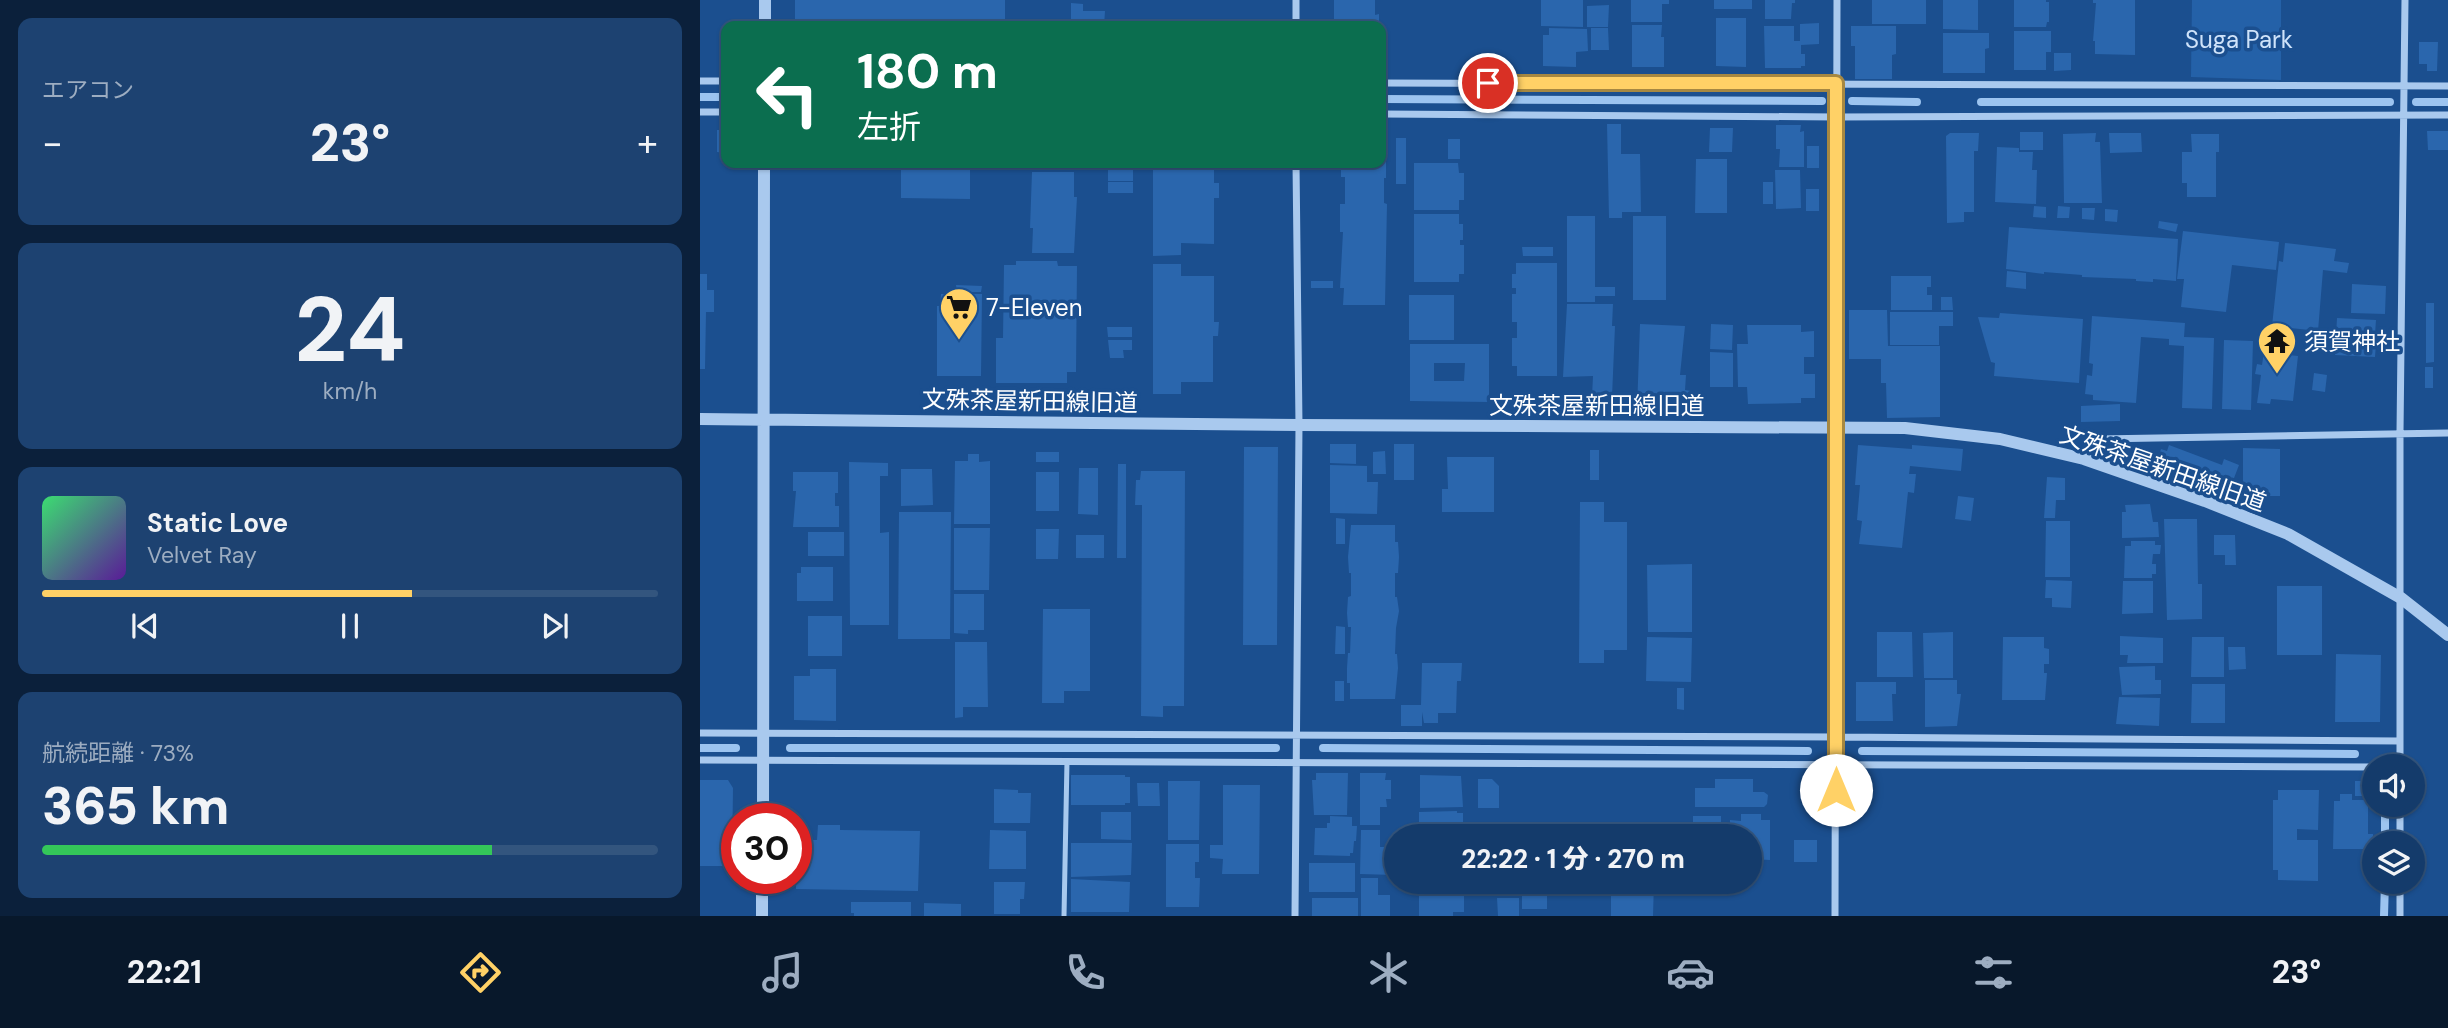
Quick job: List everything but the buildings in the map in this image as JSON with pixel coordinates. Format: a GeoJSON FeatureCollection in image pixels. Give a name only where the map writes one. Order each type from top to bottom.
{"type":"FeatureCollection","features":[{"type":"Feature","properties":{"kind":"street"},"geometry":{"type":"LineString","coordinates":[[765,0],[765,21]]}},
{"type":"Feature","properties":{"kind":"street"},"geometry":{"type":"LineString","coordinates":[[1296,0],[1296,21]]}},
{"type":"Feature","properties":{"kind":"street"},"geometry":{"type":"LineString","coordinates":[[1835,916],[1837,0]]}},
{"type":"Feature","properties":{"kind":"street"},"geometry":{"type":"LineString","coordinates":[[2400,754],[2400,432],[2406,0]]}},
{"type":"Feature","properties":{"kind":"street"},"geometry":{"type":"LineString","coordinates":[[700,81],[721,80]]}},
{"type":"Feature","properties":{"kind":"street"},"geometry":{"type":"LineString","coordinates":[[1386,83],[2448,86]]}},
{"type":"Feature","properties":{"kind":"street"},"geometry":{"type":"LineString","coordinates":[[700,112],[721,112]]}},
{"type":"Feature","properties":{"kind":"street"},"geometry":{"type":"LineString","coordinates":[[1386,114],[1836,117],[2448,116]]}},
{"type":"Feature","properties":{"kind":"street"},"geometry":{"type":"LineString","coordinates":[[763,803],[764,168]]}},
{"type":"Feature","properties":{"kind":"street"},"geometry":{"type":"LineString","coordinates":[[1296,168],[1296,916]]}},
{"type":"Feature","properties":{"kind":"street","name":"文殊茶屋新田線旧道"},"geometry":{"type":"LineString","coordinates":[[700,419],[1905,428],[2000,439],[2084,458],[2288,534],[2401,598],[2448,635]]}},
{"type":"Feature","properties":{"kind":"street"},"geometry":{"type":"LineString","coordinates":[[2084,458],[2099,439],[2448,433]]}},
{"type":"Feature","properties":{"kind":"street"},"geometry":{"type":"LineString","coordinates":[[700,733],[2400,741]]}},
{"type":"Feature","properties":{"kind":"street"},"geometry":{"type":"LineString","coordinates":[[700,760],[2362,767]]}},
{"type":"Feature","properties":{"kind":"street"},"geometry":{"type":"LineString","coordinates":[[762,894],[762,916]]}},
{"type":"Feature","properties":{"kind":"street"},"geometry":{"type":"LineString","coordinates":[[2400,894],[2400,916]]}},
{"type":"Feature","properties":{"kind":"lane"},"geometry":{"type":"LineString","coordinates":[[1064,916],[1067,761]]}},
{"type":"Feature","properties":{"kind":"green space","name":"Suga Park"},"geometry":{"type":"Polygon","coordinates":[[[2192,0],[2281,0],[2281,80],[2191,77],[2192,0]]]}},
{"type":"Feature","properties":{"kind":"waterway"},"geometry":{"type":"LineString","coordinates":[[700,97],[721,97]]}},
{"type":"Feature","properties":{"kind":"waterway"},"geometry":{"type":"LineString","coordinates":[[1386,99],[1822,101]]}},
{"type":"Feature","properties":{"kind":"waterway"},"geometry":{"type":"LineString","coordinates":[[1852,101],[1917,102]]}},
{"type":"Feature","properties":{"kind":"waterway"},"geometry":{"type":"LineString","coordinates":[[1981,102],[2390,102]]}},
{"type":"Feature","properties":{"kind":"waterway"},"geometry":{"type":"LineString","coordinates":[[2416,102],[2448,102]]}},
{"type":"Feature","properties":{"kind":"waterway"},"geometry":{"type":"LineString","coordinates":[[700,748],[736,748]]}},
{"type":"Feature","properties":{"kind":"waterway"},"geometry":{"type":"LineString","coordinates":[[790,748],[1276,748]]}},
{"type":"Feature","properties":{"kind":"waterway"},"geometry":{"type":"LineString","coordinates":[[1323,748],[1808,751]]}},
{"type":"Feature","properties":{"kind":"waterway"},"geometry":{"type":"LineString","coordinates":[[1862,751],[2355,754]]}},
{"type":"Feature","properties":{"kind":"waterway"},"geometry":{"type":"LineString","coordinates":[[2385,817],[2385,831]]}},
{"type":"Feature","properties":{"kind":"waterway"},"geometry":{"type":"LineString","coordinates":[[2384,916],[2385,894]]}},
{"type":"Feature","properties":{"kind":"place","name":"7-Eleven"},"geometry":{"type":"Point","coordinates":[959,341]}},
{"type":"Feature","properties":{"kind":"place","name":"須賀神社"},"geometry":{"type":"Point","coordinates":[2277,375]}},
{"type":"Feature","properties":{"kind":"route"},"geometry":{"type":"LineString","coordinates":[[1488,83],[1836,83],[1836,790]]}}]}
